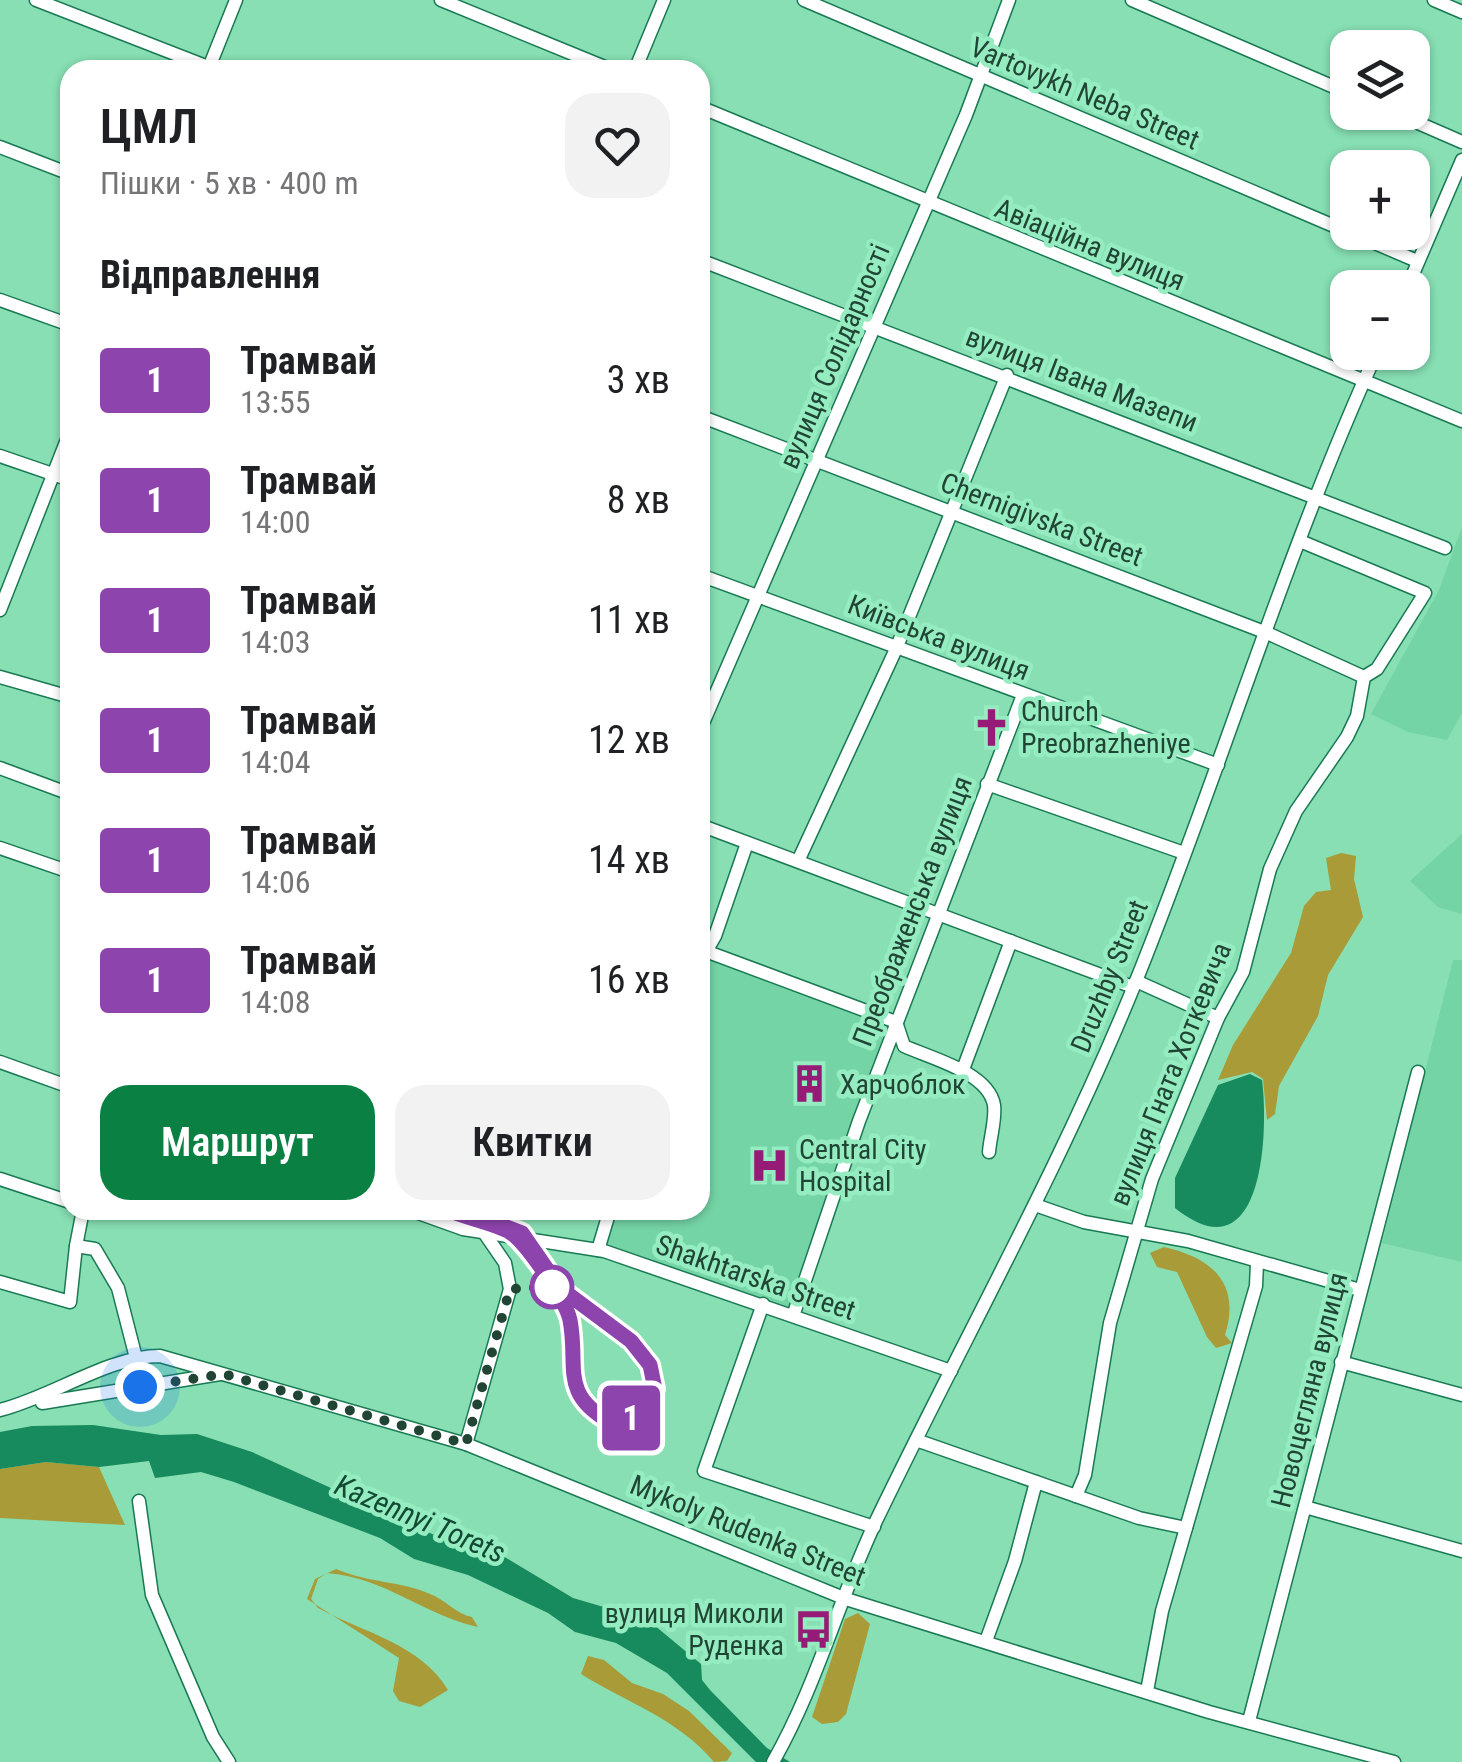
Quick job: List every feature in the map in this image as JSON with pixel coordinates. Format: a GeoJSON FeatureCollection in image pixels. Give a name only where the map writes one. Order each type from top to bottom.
{"type":"FeatureCollection","features":[{"type":"Feature","properties":{"kind":"street"},"geometry":{"type":"LineString","coordinates":[[36,0],[188,60]]}},
{"type":"Feature","properties":{"kind":"street"},"geometry":{"type":"LineString","coordinates":[[214,60],[236,0]]}},
{"type":"Feature","properties":{"kind":"street"},"geometry":{"type":"LineString","coordinates":[[441,0],[588,60]]}},
{"type":"Feature","properties":{"kind":"street"},"geometry":{"type":"LineString","coordinates":[[639,60],[664,0]]}},
{"type":"Feature","properties":{"kind":"street","name":"Vartovykh Neba Street"},"geometry":{"type":"LineString","coordinates":[[804,0],[1330,224]]}},
{"type":"Feature","properties":{"kind":"street","name":"вулиця Солідарності"},"geometry":{"type":"LineString","coordinates":[[710,707],[876,326],[1009,0]]}},
{"type":"Feature","properties":{"kind":"street"},"geometry":{"type":"LineString","coordinates":[[1132,0],[1330,85]]}},
{"type":"Feature","properties":{"kind":"street"},"geometry":{"type":"LineString","coordinates":[[1434,0],[1462,12]]}},
{"type":"Feature","properties":{"kind":"street","name":"Авіаційна вулиця"},"geometry":{"type":"LineString","coordinates":[[710,111],[1363,383],[1462,420]]}},
{"type":"Feature","properties":{"kind":"street"},"geometry":{"type":"LineString","coordinates":[[1430,128],[1462,142]]}},
{"type":"Feature","properties":{"kind":"street"},"geometry":{"type":"LineString","coordinates":[[0,147],[60,170]]}},
{"type":"Feature","properties":{"kind":"street"},"geometry":{"type":"LineString","coordinates":[[1415,270],[1462,160]]}},
{"type":"Feature","properties":{"kind":"street","name":"Vartovykh Neba Street"},"geometry":{"type":"LineString","coordinates":[[1390,250],[1418,262]]}},
{"type":"Feature","properties":{"kind":"street","name":"вулиця Івана Мазепи"},"geometry":{"type":"LineString","coordinates":[[710,264],[1445,548]]}},
{"type":"Feature","properties":{"kind":"street"},"geometry":{"type":"LineString","coordinates":[[0,300],[60,321]]}},
{"type":"Feature","properties":{"kind":"street","name":"Druzhby Street"},"geometry":{"type":"LineString","coordinates":[[773,1762],[802,1712],[874,1527],[1038,1206],[1135,984],[1315,498],[1369,370]]}},
{"type":"Feature","properties":{"kind":"street"},"geometry":{"type":"LineString","coordinates":[[800,859],[896,649],[949,509],[1006,376]]}},
{"type":"Feature","properties":{"kind":"street","name":"Chernigivska Street"},"geometry":{"type":"LineString","coordinates":[[710,420],[1267,633],[1364,676]]}},
{"type":"Feature","properties":{"kind":"street"},"geometry":{"type":"LineString","coordinates":[[0,456],[60,478]]}},
{"type":"Feature","properties":{"kind":"street"},"geometry":{"type":"LineString","coordinates":[[0,610],[60,458]]}},
{"type":"Feature","properties":{"kind":"street","name":"вулиця Гната Хоткевича"},"geometry":{"type":"LineString","coordinates":[[1076,1496],[1085,1474],[1110,1323],[1134,1231],[1218,1018],[1243,972],[1270,868],[1296,812],[1347,738],[1357,716],[1364,676],[1376,669],[1425,592],[1300,542]]}},
{"type":"Feature","properties":{"kind":"street"},"geometry":{"type":"LineString","coordinates":[[0,562],[16,568]]}},
{"type":"Feature","properties":{"kind":"street","name":"Київська вулиця"},"geometry":{"type":"LineString","coordinates":[[710,578],[1218,766]]}},
{"type":"Feature","properties":{"kind":"street"},"geometry":{"type":"LineString","coordinates":[[0,677],[60,695]]}},
{"type":"Feature","properties":{"kind":"street","name":"Преображенська вулиця"},"geometry":{"type":"LineString","coordinates":[[793,1316],[936,913],[1022,696]]}},
{"type":"Feature","properties":{"kind":"street"},"geometry":{"type":"LineString","coordinates":[[0,768],[60,790]]}},
{"type":"Feature","properties":{"kind":"street"},"geometry":{"type":"LineString","coordinates":[[988,784],[1184,853]]}},
{"type":"Feature","properties":{"kind":"street"},"geometry":{"type":"LineString","coordinates":[[710,830],[746,846],[800,859],[1218,1018]]}},
{"type":"Feature","properties":{"kind":"street"},"geometry":{"type":"LineString","coordinates":[[710,936],[746,846]]}},
{"type":"Feature","properties":{"kind":"street"},"geometry":{"type":"LineString","coordinates":[[0,848],[60,869]]}},
{"type":"Feature","properties":{"kind":"street"},"geometry":{"type":"LineString","coordinates":[[962,1072],[1011,941]]}},
{"type":"Feature","properties":{"kind":"street"},"geometry":{"type":"LineString","coordinates":[[710,956],[896,1022],[904,1046],[962,1072],[989,1092],[994,1106],[989,1152]]}},
{"type":"Feature","properties":{"kind":"street"},"geometry":{"type":"LineString","coordinates":[[0,1062],[60,1083]]}},
{"type":"Feature","properties":{"kind":"street","name":"Новоцегляна вулиця"},"geometry":{"type":"LineString","coordinates":[[1253,1722],[1418,1072]]}},
{"type":"Feature","properties":{"kind":"street"},"geometry":{"type":"LineString","coordinates":[[0,1180],[60,1199]]}},
{"type":"Feature","properties":{"kind":"street"},"geometry":{"type":"LineString","coordinates":[[1038,1206],[1084,1222],[1188,1241],[1256,1264],[1360,1290]]}},
{"type":"Feature","properties":{"kind":"street"},"geometry":{"type":"LineString","coordinates":[[0,1282],[70,1302],[80,1220]]}},
{"type":"Feature","properties":{"kind":"street","name":"Shakhtarska Street"},"geometry":{"type":"LineString","coordinates":[[443,1220],[483,1232],[598,1250],[952,1371]]}},
{"type":"Feature","properties":{"kind":"street"},"geometry":{"type":"LineString","coordinates":[[598,1250],[607,1220]]}},
{"type":"Feature","properties":{"kind":"street"},"geometry":{"type":"LineString","coordinates":[[466,1444],[510,1289],[504,1263],[483,1232]]}},
{"type":"Feature","properties":{"kind":"street"},"geometry":{"type":"LineString","coordinates":[[0,1410],[46,1397],[136,1358],[118,1288],[94,1249],[76,1246]]}},
{"type":"Feature","properties":{"kind":"street"},"geometry":{"type":"LineString","coordinates":[[1147,1692],[1162,1610],[1256,1286],[1256,1264]]}},
{"type":"Feature","properties":{"kind":"street"},"geometry":{"type":"LineString","coordinates":[[763,1304],[704,1471],[874,1527]]}},
{"type":"Feature","properties":{"kind":"street","name":"Mykoly Rudenka Street"},"geometry":{"type":"LineString","coordinates":[[136,1358],[160,1356],[466,1444],[846,1599],[1147,1692],[1394,1762]]}},
{"type":"Feature","properties":{"kind":"street"},"geometry":{"type":"LineString","coordinates":[[1342,1362],[1462,1395]]}},
{"type":"Feature","properties":{"kind":"street","name":"Mykoly Rudenka Street"},"geometry":{"type":"LineString","coordinates":[[0,1410],[224,1374]]}},
{"type":"Feature","properties":{"kind":"street"},"geometry":{"type":"LineString","coordinates":[[916,1440],[1076,1496],[1186,1528]]}},
{"type":"Feature","properties":{"kind":"street"},"geometry":{"type":"LineString","coordinates":[[986,1640],[1015,1561],[1036,1482]]}},
{"type":"Feature","properties":{"kind":"street"},"geometry":{"type":"LineString","coordinates":[[140,1500],[152,1595],[214,1737],[230,1762]]}},
{"type":"Feature","properties":{"kind":"street"},"geometry":{"type":"LineString","coordinates":[[1305,1507],[1462,1551]]}},
{"type":"Feature","properties":{"kind":"shaded area"},"geometry":{"type":"Polygon","coordinates":[[[1462,527],[1462,713],[1447,740],[1408,732],[1371,714],[1439,590],[1462,527]]]}},
{"type":"Feature","properties":{"kind":"shaded area"},"geometry":{"type":"Polygon","coordinates":[[[1462,834],[1462,914],[1438,907],[1410,881],[1462,834]]]}},
{"type":"Feature","properties":{"kind":"shaded area"},"geometry":{"type":"Polygon","coordinates":[[[1341,853],[1356,856],[1354,879],[1363,917],[1328,975],[1318,1016],[1279,1086],[1275,1114],[1267,1120],[1263,1079],[1252,1072],[1218,1080],[1233,1045],[1291,953],[1304,906],[1316,892],[1331,890],[1326,858],[1341,853]]]}},
{"type":"Feature","properties":{"kind":"shaded area","name":"Central City Hospital"},"geometry":{"type":"Polygon","coordinates":[[[710,954],[891,1024],[790,1309],[603,1245],[611,1220],[710,1220],[710,954]]]}},
{"type":"Feature","properties":{"kind":"shaded area"},"geometry":{"type":"Polygon","coordinates":[[[1453,960],[1462,960],[1462,1262],[1382,1243],[1453,960]]]}},
{"type":"Feature","properties":{"kind":"shaded area"},"geometry":{"type":"Polygon","coordinates":[[[1250,1074],[1262,1080],[1264,1104],[1264,1133],[1254,1191],[1243,1213],[1226,1225],[1204,1225],[1175,1208],[1175,1178],[1218,1085],[1250,1074]]]}},
{"type":"Feature","properties":{"kind":"shaded area"},"geometry":{"type":"Polygon","coordinates":[[[1164,1247],[1196,1258],[1219,1276],[1229,1301],[1225,1335],[1232,1343],[1216,1348],[1177,1272],[1157,1267],[1150,1253],[1164,1247]]]}},
{"type":"Feature","properties":{"kind":"shaded area"},"geometry":{"type":"Polygon","coordinates":[[[93,1425],[161,1435],[197,1434],[252,1452],[454,1544],[498,1553],[573,1598],[648,1620],[701,1664],[702,1680],[767,1748],[790,1762],[756,1762],[667,1673],[616,1643],[575,1632],[548,1613],[468,1575],[414,1559],[380,1538],[234,1482],[201,1472],[155,1478],[149,1461],[99,1467],[46,1462],[0,1469],[0,1432],[32,1426],[93,1425]]]}},
{"type":"Feature","properties":{"kind":"shaded area"},"geometry":{"type":"Polygon","coordinates":[[[46,1462],[99,1467],[125,1525],[0,1518],[0,1469],[46,1462]]]}},
{"type":"Feature","properties":{"kind":"shaded area"},"geometry":{"type":"Polygon","coordinates":[[[336,1569],[419,1590],[472,1617],[478,1627],[368,1582],[327,1573],[336,1569]]]}},
{"type":"Feature","properties":{"kind":"shaded area"},"geometry":{"type":"Polygon","coordinates":[[[326,1574],[318,1579],[311,1599],[315,1604],[307,1599],[315,1579],[326,1574]]]}},
{"type":"Feature","properties":{"kind":"shaded area"},"geometry":{"type":"Polygon","coordinates":[[[858,1613],[870,1624],[846,1714],[838,1722],[822,1724],[812,1717],[845,1619],[858,1613]]]}},
{"type":"Feature","properties":{"kind":"shaded area"},"geometry":{"type":"Polygon","coordinates":[[[332,1615],[407,1650],[436,1674],[448,1690],[420,1707],[399,1701],[393,1691],[399,1658],[332,1615]]]}},
{"type":"Feature","properties":{"kind":"shaded area"},"geometry":{"type":"Polygon","coordinates":[[[588,1656],[604,1660],[632,1683],[663,1694],[689,1711],[732,1753],[727,1761],[714,1762],[668,1723],[581,1674],[588,1656]]]}},
{"type":"Feature","properties":{"kind":"tram line","name":"1"},"geometry":{"type":"LineString","coordinates":[[473,1220],[508,1231],[522,1242],[565,1307],[570,1322],[571,1370],[584,1404],[610,1422],[636,1416],[655,1389],[650,1365],[631,1341],[560,1288],[522,1233],[495,1220]]}},
{"type":"Feature","properties":{"kind":"place","name":"Church Preobrazheniye"},"geometry":{"type":"Point","coordinates":[991,727]}},
{"type":"Feature","properties":{"kind":"place","name":"Харчоблок"},"geometry":{"type":"Point","coordinates":[810,1084]}},
{"type":"Feature","properties":{"kind":"place","name":"Central City Hospital"},"geometry":{"type":"Point","coordinates":[769,1165]}},
{"type":"Feature","properties":{"kind":"place","name":"вулиця Миколи Руденка"},"geometry":{"type":"Point","coordinates":[814,1629]}},
{"type":"Feature","properties":{"kind":"route"},"geometry":{"type":"LineString","coordinates":[[140,1387],[224,1374],[466,1444],[510,1289],[552,1287]]}},
{"type":"Feature","properties":{"kind":"water label","name":"Kazennyi Torets"},"geometry":{"type":"Point","coordinates":[420,1519]}}]}
